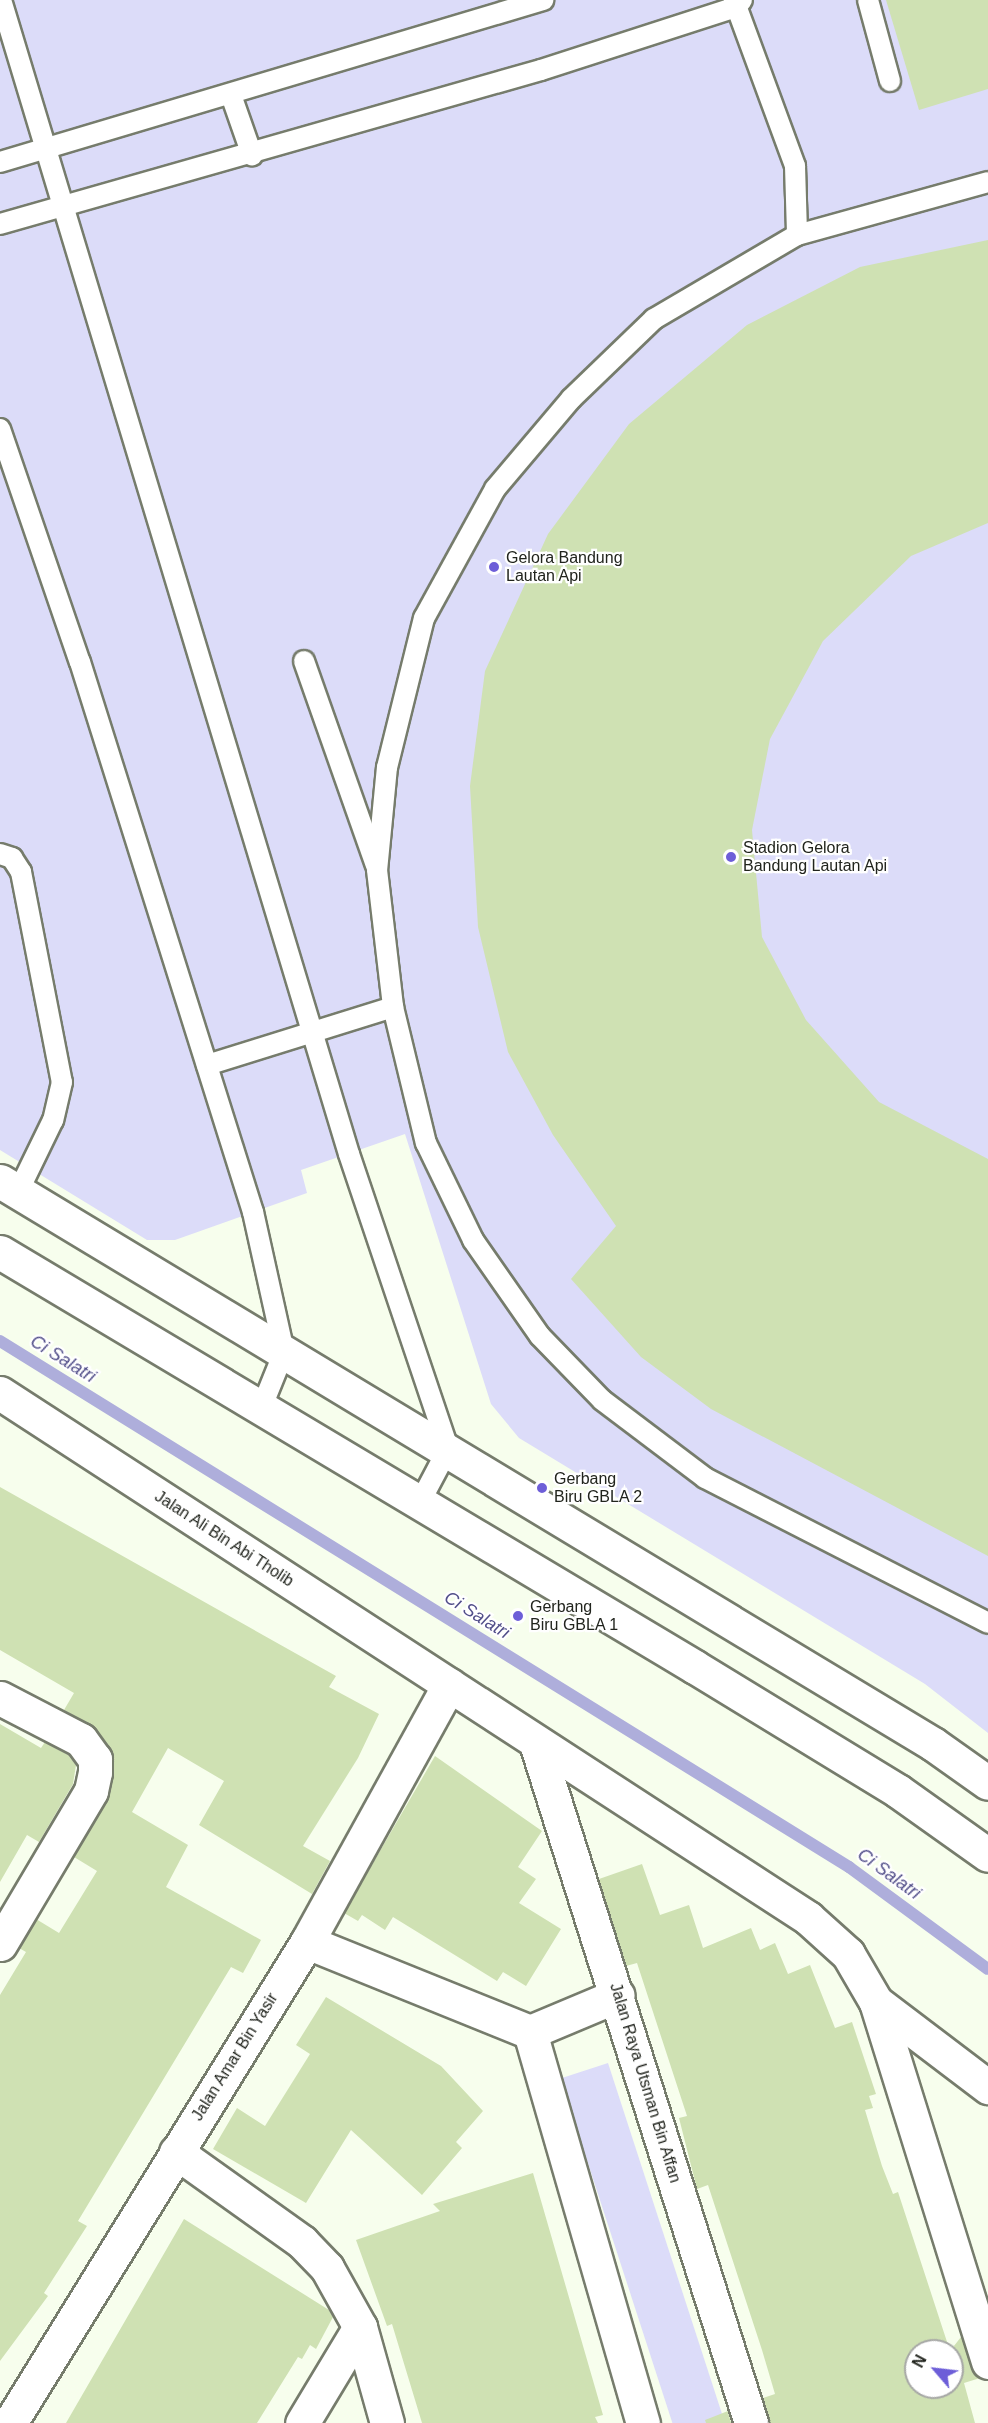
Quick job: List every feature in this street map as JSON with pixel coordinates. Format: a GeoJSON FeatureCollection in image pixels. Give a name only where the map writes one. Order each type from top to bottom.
{"type":"FeatureCollection","features":[{"type":"Feature","properties":{"kind":"street"},"geometry":{"type":"LineString","coordinates":[[9,1186],[448,1449],[933,1744],[988,1784]]}},
{"type":"Feature","properties":{"kind":"street"},"geometry":{"type":"LineString","coordinates":[[0,1252],[898,1791],[988,1855]]}},
{"type":"Feature","properties":{"kind":"street","name":"Jalan Ali Bin Abi Tholib"},"geometry":{"type":"LineString","coordinates":[[0,1393],[808,1918],[848,1954],[876,2002]]}},
{"type":"Feature","properties":{"kind":"street","name":"Jalan Amar Bin Yasir"},"geometry":{"type":"LineString","coordinates":[[10,2423],[307,1942],[449,1685]]}},
{"type":"Feature","properties":{"kind":"street"},"geometry":{"type":"LineString","coordinates":[[0,1698],[81,1740],[95,1759],[91,1791],[0,1944]]}},
{"type":"Feature","properties":{"kind":"street","name":"Jalan Raya Utsman Bin Affan"},"geometry":{"type":"LineString","coordinates":[[536,1743],[618,1995],[751,2423]]}},
{"type":"Feature","properties":{"kind":"street"},"geometry":{"type":"LineString","coordinates":[[307,1942],[530,2032],[618,1995]]}},
{"type":"Feature","properties":{"kind":"street"},"geometry":{"type":"LineString","coordinates":[[876,2002],[988,2087]]}},
{"type":"Feature","properties":{"kind":"street"},"geometry":{"type":"LineString","coordinates":[[876,2002],[986,2349]]}},
{"type":"Feature","properties":{"kind":"street"},"geometry":{"type":"LineString","coordinates":[[530,2032],[643,2423]]}},
{"type":"Feature","properties":{"kind":"street"},"geometry":{"type":"LineString","coordinates":[[176,2152],[302,2242],[327,2268],[360,2327],[387,2423]]}},
{"type":"Feature","properties":{"kind":"street"},"geometry":{"type":"LineString","coordinates":[[302,2423],[360,2327]]}},
{"type":"Feature","properties":{"kind":"lane"},"geometry":{"type":"LineString","coordinates":[[1,0],[49,147],[314,1032],[448,1449],[419,1504]]}},
{"type":"Feature","properties":{"kind":"lane"},"geometry":{"type":"LineString","coordinates":[[0,162],[231,95],[543,0]]}},
{"type":"Feature","properties":{"kind":"lane"},"geometry":{"type":"LineString","coordinates":[[868,0],[890,81]]}},
{"type":"Feature","properties":{"kind":"lane"},"geometry":{"type":"LineString","coordinates":[[0,224],[65,203],[252,155],[738,2],[795,166],[797,235]]}},
{"type":"Feature","properties":{"kind":"lane"},"geometry":{"type":"LineString","coordinates":[[231,95],[252,155]]}},
{"type":"Feature","properties":{"kind":"lane"},"geometry":{"type":"LineString","coordinates":[[988,182],[797,235],[654,319],[571,399],[495,489],[424,618],[387,767],[377,870],[393,1007],[426,1143],[473,1240],[548,1344],[602,1400],[705,1478],[988,1623]]}},
{"type":"Feature","properties":{"kind":"lane"},"geometry":{"type":"LineString","coordinates":[[1,437],[80,662],[253,1212],[284,1352],[261,1409]]}},
{"type":"Feature","properties":{"kind":"lane"},"geometry":{"type":"LineString","coordinates":[[304,661],[377,870]]}},
{"type":"Feature","properties":{"kind":"lane"},"geometry":{"type":"LineString","coordinates":[[0,854],[12,858],[21,872],[62,1082],[53,1120],[9,1186]]}},
{"type":"Feature","properties":{"kind":"lane"},"geometry":{"type":"LineString","coordinates":[[207,1065],[393,1007]]}},
{"type":"Feature","properties":{"kind":"shaded area","name":"Gelora Bandung Lautan Api"},"geometry":{"type":"Polygon","coordinates":[[[0,0],[988,0],[988,1733],[925,1684],[519,1438],[491,1404],[405,1134],[301,1170],[307,1193],[175,1240],[147,1240],[0,1150],[0,0]]]}},
{"type":"Feature","properties":{"kind":"shaded area"},"geometry":{"type":"Polygon","coordinates":[[[608,2063],[725,2423],[672,2423],[560,2078],[608,2063]]]}},
{"type":"Feature","properties":{"kind":"building"},"geometry":{"type":"Polygon","coordinates":[[[886,0],[988,0],[988,89],[919,110],[886,0]]]}},
{"type":"Feature","properties":{"kind":"building","name":"Stadion Gelora Bandung Lautan Api"},"geometry":{"type":"Polygon","coordinates":[[[988,240],[988,523],[911,556],[823,641],[770,739],[752,830],[762,937],[806,1020],[879,1102],[988,1159],[988,1556],[711,1409],[641,1357],[571,1279],[616,1226],[553,1135],[508,1052],[478,927],[470,786],[485,671],[548,534],[629,424],[747,325],[860,267],[988,240]]]}},
{"type":"Feature","properties":{"kind":"building"},"geometry":{"type":"Polygon","coordinates":[[[0,1487],[336,1676],[329,1687],[379,1714],[358,1758],[303,1846],[330,1861],[312,1894],[199,1825],[224,1781],[168,1748],[132,1812],[188,1845],[166,1887],[261,1940],[243,1973],[231,1967],[78,2221],[87,2226],[44,2293],[48,2296],[0,2361],[0,1995],[26,1952],[19,1948],[36,1919],[59,1933],[97,1871],[74,1857],[107,1800],[114,1772],[110,1749],[96,1729],[64,1710],[74,1693],[0,1650],[0,1487]]]}},
{"type":"Feature","properties":{"kind":"building"},"geometry":{"type":"Polygon","coordinates":[[[0,1724],[41,1748],[45,1742],[68,1755],[76,1765],[73,1784],[39,1842],[27,1835],[0,1882],[0,1724]]]}},
{"type":"Feature","properties":{"kind":"building"},"geometry":{"type":"Polygon","coordinates":[[[435,1756],[542,1831],[518,1867],[536,1879],[519,1903],[561,1929],[526,1986],[503,1972],[497,1981],[393,1917],[385,1930],[362,1915],[358,1921],[344,1913],[435,1756]]]}},
{"type":"Feature","properties":{"kind":"building"},"geometry":{"type":"Polygon","coordinates":[[[642,1864],[660,1915],[689,1905],[703,1948],[751,1928],[760,1950],[775,1943],[788,1974],[810,1965],[835,2028],[852,2022],[876,2094],[869,2096],[873,2108],[865,2110],[893,2194],[898,2192],[946,2339],[904,2339],[904,2399],[964,2399],[964,2383],[975,2423],[769,2423],[763,2398],[775,2394],[762,2350],[708,2185],[697,2189],[679,2118],[687,2116],[637,1963],[626,1966],[599,1879],[642,1864]]]}},
{"type":"Feature","properties":{"kind":"building"},"geometry":{"type":"Polygon","coordinates":[[[326,1997],[441,2066],[483,2111],[456,2142],[462,2148],[422,2195],[351,2130],[306,2203],[213,2149],[237,2108],[265,2126],[310,2054],[296,2045],[326,1997]]]}},
{"type":"Feature","properties":{"kind":"building"},"geometry":{"type":"Polygon","coordinates":[[[533,2173],[603,2415],[595,2417],[598,2423],[422,2423],[392,2324],[387,2326],[356,2240],[440,2211],[433,2204],[533,2173]]]}},
{"type":"Feature","properties":{"kind":"building"},"geometry":{"type":"Polygon","coordinates":[[[184,2219],[329,2310],[333,2317],[316,2349],[310,2345],[302,2359],[298,2357],[257,2423],[66,2423],[184,2219]]]}},
{"type":"Feature","properties":{"kind":"building"},"geometry":{"type":"Polygon","coordinates":[[[964,2343],[980,2378],[964,2383],[964,2343]]]}},
{"type":"Feature","properties":{"kind":"building"},"geometry":{"type":"Polygon","coordinates":[[[728,2411],[731,2423],[706,2423],[705,2420],[728,2411]]]}},
{"type":"Feature","properties":{"kind":"waterway","name":"Ci Salatri"},"geometry":{"type":"LineString","coordinates":[[0,1341],[849,1867],[988,1969]]}},
{"type":"Feature","properties":{"kind":"place","name":"Gelora Bandung Lautan Api"},"geometry":{"type":"Point","coordinates":[494,567]}},
{"type":"Feature","properties":{"kind":"place","name":"Stadion Gelora Bandung Lautan Api"},"geometry":{"type":"Point","coordinates":[731,857]}},
{"type":"Feature","properties":{"kind":"place","name":"Gerbang Biru GBLA 2"},"geometry":{"type":"Point","coordinates":[542,1488]}},
{"type":"Feature","properties":{"kind":"place","name":"Gerbang Biru GBLA 1"},"geometry":{"type":"Point","coordinates":[518,1616]}}]}
